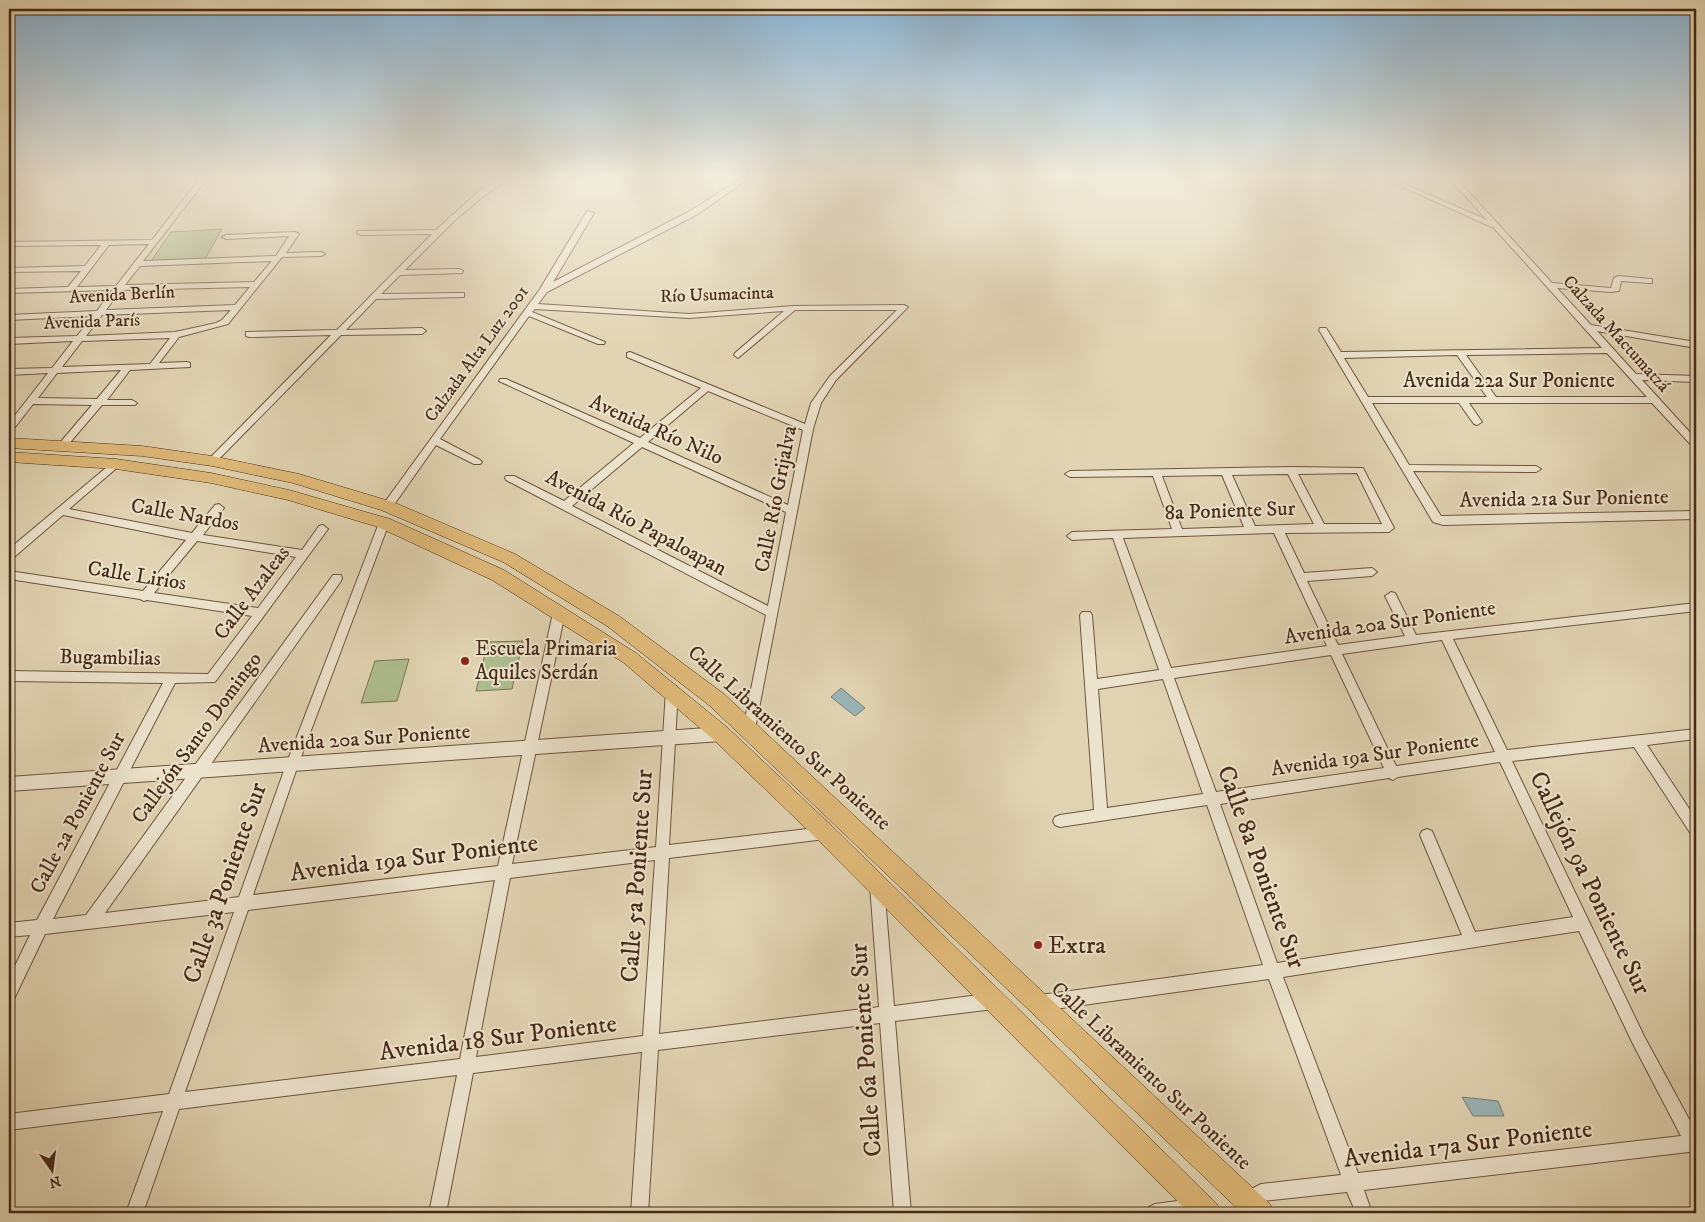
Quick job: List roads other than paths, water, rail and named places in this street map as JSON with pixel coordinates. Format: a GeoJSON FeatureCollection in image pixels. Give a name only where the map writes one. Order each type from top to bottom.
{"type":"FeatureCollection","features":[{"type":"Feature","properties":{"kind":"main road","name":"Calle Libramiento Sur Poniente"},"geometry":{"type":"LineString","coordinates":[[9,443],[64,444],[142,451],[212,461],[294,478],[386,515],[509,558],[613,621],[717,700],[1254,1207]]}},
{"type":"Feature","properties":{"kind":"main road","name":"Calle Libramiento Sur Poniente"},"geometry":{"type":"LineString","coordinates":[[9,457],[116,464],[211,478],[386,515],[498,575],[559,613],[630,658],[672,690],[721,734],[877,883],[1205,1210]]}},
{"type":"Feature","properties":{"kind":"street"},"geometry":{"type":"LineString","coordinates":[[9,429],[160,234]]}},
{"type":"Feature","properties":{"kind":"street"},"geometry":{"type":"LineString","coordinates":[[226,237],[294,234]]}},
{"type":"Feature","properties":{"kind":"street"},"geometry":{"type":"LineString","coordinates":[[236,306],[279,257],[295,234]]}},
{"type":"Feature","properties":{"kind":"street"},"geometry":{"type":"LineString","coordinates":[[212,461],[437,234]]}},
{"type":"Feature","properties":{"kind":"street"},"geometry":{"type":"LineString","coordinates":[[544,290],[577,234]]}},
{"type":"Feature","properties":{"kind":"street","name":"Calzada Alta Luz 2001"},"geometry":{"type":"LineString","coordinates":[[366,571],[386,515],[434,440],[544,290],[652,234]]}},
{"type":"Feature","properties":{"kind":"street","name":"Calzada Mactumatzá"},"geometry":{"type":"LineString","coordinates":[[1503,234],[1696,445]]}},
{"type":"Feature","properties":{"kind":"street"},"geometry":{"type":"LineString","coordinates":[[11,246],[154,242]]}},
{"type":"Feature","properties":{"kind":"street"},"geometry":{"type":"LineString","coordinates":[[72,289],[107,244]]}},
{"type":"Feature","properties":{"kind":"street"},"geometry":{"type":"LineString","coordinates":[[138,264],[321,254]]}},
{"type":"Feature","properties":{"kind":"street"},"geometry":{"type":"LineString","coordinates":[[9,270],[88,268]]}},
{"type":"Feature","properties":{"kind":"street"},"geometry":{"type":"LineString","coordinates":[[399,273],[459,271]]}},
{"type":"Feature","properties":{"kind":"street"},"geometry":{"type":"LineString","coordinates":[[1550,285],[1612,290],[1616,289],[1618,278],[1650,281]]}},
{"type":"Feature","properties":{"kind":"street"},"geometry":{"type":"LineString","coordinates":[[9,291],[255,284]]}},
{"type":"Feature","properties":{"kind":"street"},"geometry":{"type":"LineString","coordinates":[[376,297],[461,295]]}},
{"type":"Feature","properties":{"kind":"street","name":"Avenida Berlín"},"geometry":{"type":"LineString","coordinates":[[9,317],[236,306]]}},
{"type":"Feature","properties":{"kind":"street","name":"Avenida París"},"geometry":{"type":"LineString","coordinates":[[9,341],[176,335],[195,328],[225,322],[236,306]]}},
{"type":"Feature","properties":{"kind":"street","name":"Río Usumacinta"},"geometry":{"type":"LineString","coordinates":[[530,309],[680,316],[793,308],[904,307]]}},
{"type":"Feature","properties":{"kind":"street","name":"Calle Río Grijalva"},"geometry":{"type":"LineString","coordinates":[[749,730],[808,429],[816,403],[833,378],[904,307]]}},
{"type":"Feature","properties":{"kind":"street"},"geometry":{"type":"LineString","coordinates":[[738,355],[793,308]]}},
{"type":"Feature","properties":{"kind":"street"},"geometry":{"type":"LineString","coordinates":[[530,309],[601,342]]}},
{"type":"Feature","properties":{"kind":"street"},"geometry":{"type":"LineString","coordinates":[[1588,327],[1696,345]]}},
{"type":"Feature","properties":{"kind":"street"},"geometry":{"type":"LineString","coordinates":[[1324,330],[1405,468],[1536,469]]}},
{"type":"Feature","properties":{"kind":"street"},"geometry":{"type":"LineString","coordinates":[[249,334],[422,331]]}},
{"type":"Feature","properties":{"kind":"street"},"geometry":{"type":"LineString","coordinates":[[153,366],[176,335]]}},
{"type":"Feature","properties":{"kind":"street","name":"Avenida 22a Sur Poniente"},"geometry":{"type":"LineString","coordinates":[[1338,355],[1608,350]]}},
{"type":"Feature","properties":{"kind":"street"},"geometry":{"type":"LineString","coordinates":[[1460,352],[1492,399]]}},
{"type":"Feature","properties":{"kind":"street"},"geometry":{"type":"LineString","coordinates":[[630,355],[808,429]]}},
{"type":"Feature","properties":{"kind":"street"},"geometry":{"type":"LineString","coordinates":[[9,372],[186,365]]}},
{"type":"Feature","properties":{"kind":"street"},"geometry":{"type":"LineString","coordinates":[[64,444],[92,408],[102,401],[128,367]]}},
{"type":"Feature","properties":{"kind":"street"},"geometry":{"type":"LineString","coordinates":[[1633,377],[1696,379]]}},
{"type":"Feature","properties":{"kind":"street","name":"Avenida Río Nilo"},"geometry":{"type":"LineString","coordinates":[[503,381],[793,511]]}},
{"type":"Feature","properties":{"kind":"street"},"geometry":{"type":"LineString","coordinates":[[565,506],[706,388]]}},
{"type":"Feature","properties":{"kind":"street","name":"Avenida 22a Sur Poniente"},"geometry":{"type":"LineString","coordinates":[[1364,400],[1654,400]]}},
{"type":"Feature","properties":{"kind":"street"},"geometry":{"type":"LineString","coordinates":[[1462,400],[1476,422]]}},
{"type":"Feature","properties":{"kind":"street"},"geometry":{"type":"LineString","coordinates":[[29,401],[102,401],[102,404],[132,403]]}},
{"type":"Feature","properties":{"kind":"street"},"geometry":{"type":"LineString","coordinates":[[434,440],[477,462]]}},
{"type":"Feature","properties":{"kind":"street"},"geometry":{"type":"LineString","coordinates":[[9,555],[116,464]]}},
{"type":"Feature","properties":{"kind":"street","name":"Avenida 21a Sur Poniente"},"geometry":{"type":"LineString","coordinates":[[1405,468],[1434,516],[1443,521],[1696,515]]}},
{"type":"Feature","properties":{"kind":"street"},"geometry":{"type":"LineString","coordinates":[[1070,474],[1291,470],[1321,528]]}},
{"type":"Feature","properties":{"kind":"street","name":"8a Poniente Sur"},"geometry":{"type":"LineString","coordinates":[[1072,536],[1321,528],[1389,528],[1360,470],[1291,470]]}},
{"type":"Feature","properties":{"kind":"street"},"geometry":{"type":"LineString","coordinates":[[1225,471],[1251,530]]}},
{"type":"Feature","properties":{"kind":"street"},"geometry":{"type":"LineString","coordinates":[[1156,472],[1178,532]]}},
{"type":"Feature","properties":{"kind":"street","name":"Avenida Río Papaloapan"},"geometry":{"type":"LineString","coordinates":[[510,478],[773,614]]}},
{"type":"Feature","properties":{"kind":"street"},"geometry":{"type":"LineString","coordinates":[[144,597],[219,508]]}},
{"type":"Feature","properties":{"kind":"street","name":"Calle Nardos"},"geometry":{"type":"LineString","coordinates":[[60,511],[193,537],[304,554]]}},
{"type":"Feature","properties":{"kind":"street","name":"Calle Azaleas"},"geometry":{"type":"LineString","coordinates":[[211,679],[323,529]]}},
{"type":"Feature","properties":{"kind":"street"},"geometry":{"type":"LineString","coordinates":[[1278,530],[1337,651],[1393,774]]}},
{"type":"Feature","properties":{"kind":"street","name":"Calle 8a Poniente Sur"},"geometry":{"type":"LineString","coordinates":[[1117,535],[1273,971],[1364,1213]]}},
{"type":"Feature","properties":{"kind":"street","name":"Calle 3a Poniente Sur"},"geometry":{"type":"LineString","coordinates":[[135,1213],[292,766],[366,571]]}},
{"type":"Feature","properties":{"kind":"street"},"geometry":{"type":"LineString","coordinates":[[1300,577],[1372,572]]}},
{"type":"Feature","properties":{"kind":"street","name":"Calle Lirios"},"geometry":{"type":"LineString","coordinates":[[9,575],[144,597],[260,613]]}},
{"type":"Feature","properties":{"kind":"street","name":"Callejón Santo Domingo"},"geometry":{"type":"LineString","coordinates":[[90,922],[337,578]]}},
{"type":"Feature","properties":{"kind":"street"},"geometry":{"type":"LineString","coordinates":[[1391,596],[1413,641]]}},
{"type":"Feature","properties":{"kind":"street","name":"Avenida 20a Sur Poniente"},"geometry":{"type":"LineString","coordinates":[[1090,685],[1446,636],[1618,614],[1696,607]]}},
{"type":"Feature","properties":{"kind":"street"},"geometry":{"type":"LineString","coordinates":[[438,1213],[504,871],[559,613]]}},
{"type":"Feature","properties":{"kind":"street"},"geometry":{"type":"LineString","coordinates":[[1086,615],[1101,815]]}},
{"type":"Feature","properties":{"kind":"street","name":"Callejón 9a Poniente Sur"},"geometry":{"type":"LineString","coordinates":[[1446,636],[1639,1041],[1695,1145]]}},
{"type":"Feature","properties":{"kind":"street","name":"Bugambilias"},"geometry":{"type":"LineString","coordinates":[[9,676],[211,679]]}},
{"type":"Feature","properties":{"kind":"street","name":"Calle 2a Poniente Sur"},"geometry":{"type":"LineString","coordinates":[[9,994],[40,927],[171,679]]}},
{"type":"Feature","properties":{"kind":"street","name":"Calle 5a Poniente Sur"},"geometry":{"type":"LineString","coordinates":[[640,1213],[672,690]]}},
{"type":"Feature","properties":{"kind":"street","name":"Avenida 20a Sur Poniente"},"geometry":{"type":"LineString","coordinates":[[9,784],[292,766],[721,734]]}},
{"type":"Feature","properties":{"kind":"street","name":"Avenida 19a Sur Poniente"},"geometry":{"type":"LineString","coordinates":[[1060,821],[1393,774],[1502,756],[1696,734]]}},
{"type":"Feature","properties":{"kind":"street"},"geometry":{"type":"LineString","coordinates":[[1637,741],[1696,830]]}},
{"type":"Feature","properties":{"kind":"street","name":"Avenida 19a Sur Poniente"},"geometry":{"type":"LineString","coordinates":[[9,930],[90,922],[825,833]]}},
{"type":"Feature","properties":{"kind":"street"},"geometry":{"type":"LineString","coordinates":[[1426,835],[1471,940]]}},
{"type":"Feature","properties":{"kind":"street","name":"Calle 6a Poniente Sur"},"geometry":{"type":"LineString","coordinates":[[877,883],[902,1213]]}},
{"type":"Feature","properties":{"kind":"street"},"geometry":{"type":"LineString","coordinates":[[1040,1003],[1273,971],[1583,923]]}},
{"type":"Feature","properties":{"kind":"street","name":"Avenida 18 Sur Poniente"},"geometry":{"type":"LineString","coordinates":[[9,1122],[994,1001]]}},
{"type":"Feature","properties":{"kind":"street","name":"Avenida 17a Sur Poniente"},"geometry":{"type":"LineString","coordinates":[[1254,1207],[1262,1194],[1695,1145]]}},
{"type":"Feature","properties":{"kind":"street"},"geometry":{"type":"LineString","coordinates":[[1155,1213],[1205,1210]]}},
{"type":"Feature","properties":{"kind":"water"},"geometry":{"type":"Polygon","coordinates":[[[841,688],[865,708],[855,716],[831,697],[841,688]]]}},
{"type":"Feature","properties":{"kind":"water"},"geometry":{"type":"Polygon","coordinates":[[[1462,1097],[1498,1101],[1504,1116],[1473,1116],[1462,1097]]]}},
{"type":"Feature","properties":{"kind":"place","name":"Escuela Primaria Aquiles Serdán"},"geometry":{"type":"Point","coordinates":[465,661]}},
{"type":"Feature","properties":{"kind":"place","name":"Extra"},"geometry":{"type":"Point","coordinates":[1038,945]}}]}
